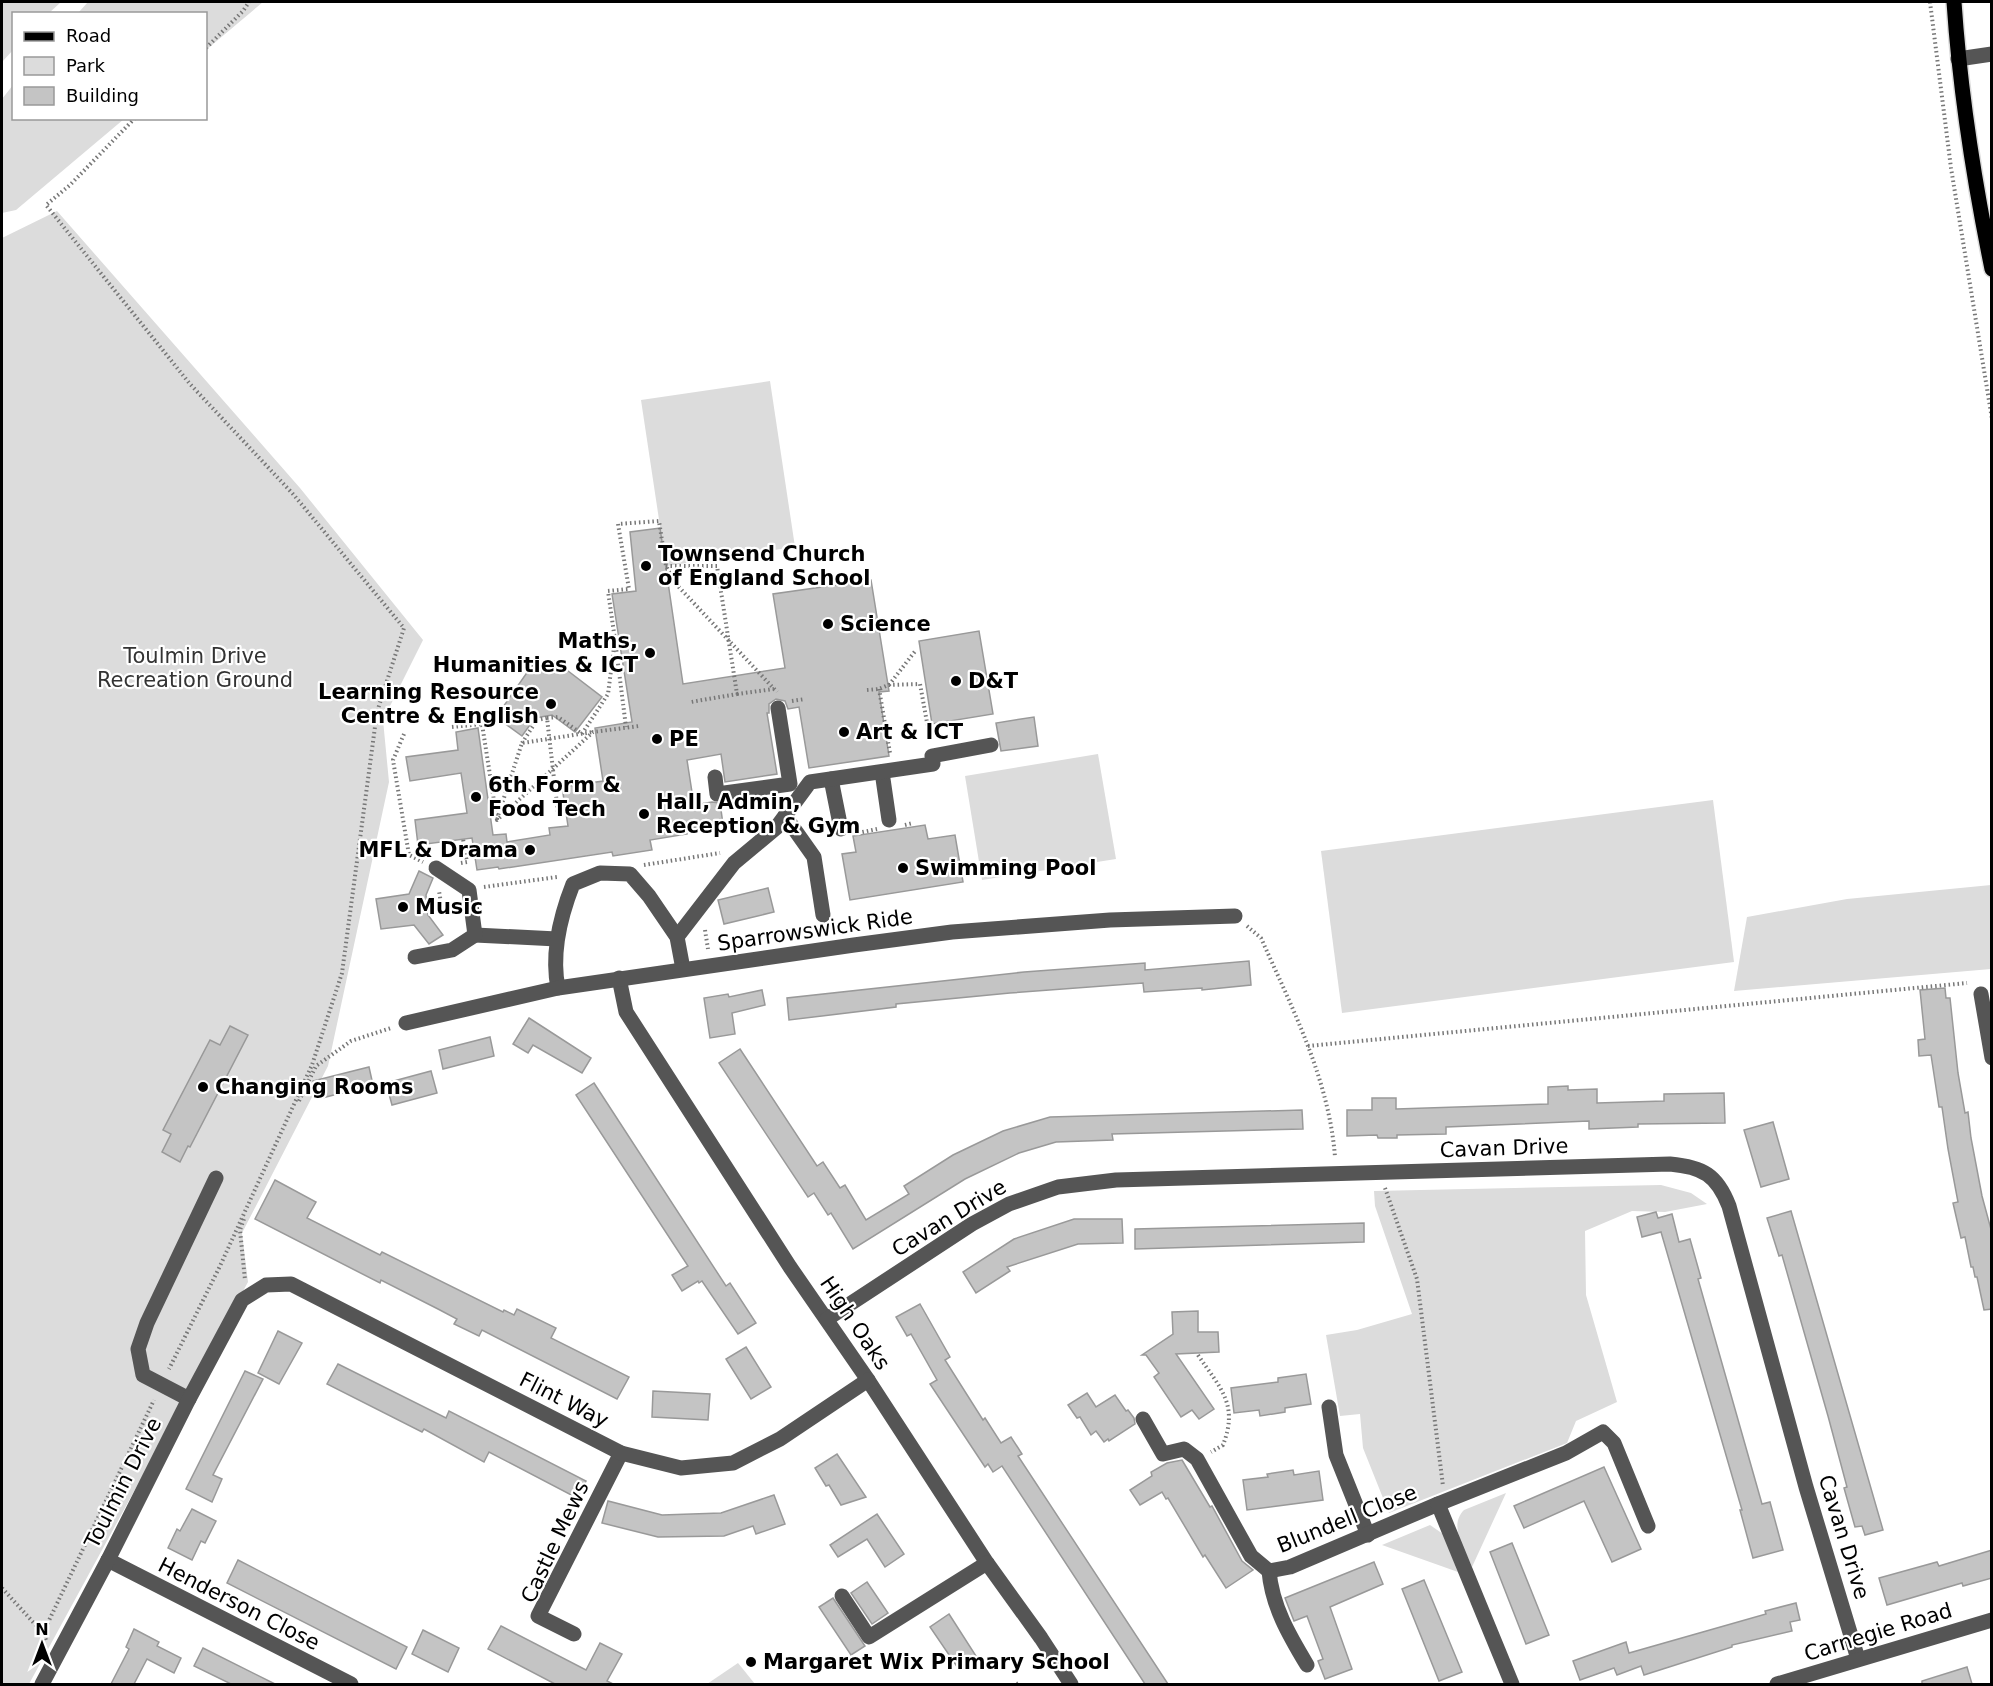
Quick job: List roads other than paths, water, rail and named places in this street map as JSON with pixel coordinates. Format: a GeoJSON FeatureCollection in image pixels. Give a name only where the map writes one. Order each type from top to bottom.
{"type":"FeatureCollection","features":[{"type":"Feature","properties":{"kind":"main road"},"geometry":{"type":"LineString","coordinates":[[1954,2],[1958,59],[1978,202],[1992,270]]}},
{"type":"Feature","properties":{"kind":"street"},"geometry":{"type":"LineString","coordinates":[[1958,59],[1992,54]]}},
{"type":"Feature","properties":{"kind":"street"},"geometry":{"type":"LineString","coordinates":[[677,937],[734,863],[776,828],[785,816],[796,789],[782,702]]}},
{"type":"Feature","properties":{"kind":"street"},"geometry":{"type":"LineString","coordinates":[[715,777],[717,794],[796,789],[810,782],[887,767],[933,764],[932,756],[991,745]]}},
{"type":"Feature","properties":{"kind":"street"},"geometry":{"type":"LineString","coordinates":[[887,767],[889,820]]}},
{"type":"Feature","properties":{"kind":"street"},"geometry":{"type":"LineString","coordinates":[[831,779],[841,829]]}},
{"type":"Feature","properties":{"kind":"street"},"geometry":{"type":"LineString","coordinates":[[785,816],[814,856],[823,915]]}},
{"type":"Feature","properties":{"kind":"street"},"geometry":{"type":"LineString","coordinates":[[436,868],[469,890],[475,934]]}},
{"type":"Feature","properties":{"kind":"street"},"geometry":{"type":"LineString","coordinates":[[558,988],[555,976],[557,939],[573,884],[600,873],[630,874],[649,896],[677,937],[683,969]]}},
{"type":"Feature","properties":{"kind":"street","name":"Sparrowswick Ride"},"geometry":{"type":"LineString","coordinates":[[406,1023],[558,988],[952,933],[1110,920],[1235,916]]}},
{"type":"Feature","properties":{"kind":"street"},"geometry":{"type":"LineString","coordinates":[[415,957],[452,950],[475,934],[557,939]]}},
{"type":"Feature","properties":{"kind":"street","name":"High Oaks"},"geometry":{"type":"LineString","coordinates":[[620,978],[626,1011],[790,1267],[868,1380],[987,1563],[1071,1684]]}},
{"type":"Feature","properties":{"kind":"street"},"geometry":{"type":"LineString","coordinates":[[1981,994],[1992,1058]]}},
{"type":"Feature","properties":{"kind":"street","name":"Cavan Drive"},"geometry":{"type":"LineString","coordinates":[[827,1319],[972,1224],[1009,1204],[1059,1186],[1116,1180],[1670,1164],[1701,1170],[1718,1183],[1729,1206],[1806,1487],[1858,1659]]}},
{"type":"Feature","properties":{"kind":"street"},"geometry":{"type":"LineString","coordinates":[[189,1399],[143,1375],[138,1349],[147,1323],[216,1178]]}},
{"type":"Feature","properties":{"kind":"street","name":"Flint Way"},"geometry":{"type":"LineString","coordinates":[[245,1298],[266,1285],[291,1284],[621,1453],[681,1468],[733,1463],[780,1439],[868,1380]]}},
{"type":"Feature","properties":{"kind":"street","name":"Toulmin Drive"},"geometry":{"type":"LineString","coordinates":[[42,1684],[108,1560],[189,1399],[245,1298]]}},
{"type":"Feature","properties":{"kind":"street"},"geometry":{"type":"LineString","coordinates":[[1329,1407],[1336,1455],[1368,1535]]}},
{"type":"Feature","properties":{"kind":"street","name":"Blundell Close"},"geometry":{"type":"LineString","coordinates":[[1143,1419],[1163,1454],[1184,1449],[1197,1459],[1251,1556],[1269,1571],[1290,1567],[1566,1453],[1603,1432],[1614,1443],[1648,1526]]}},
{"type":"Feature","properties":{"kind":"street","name":"Castle Mews"},"geometry":{"type":"LineString","coordinates":[[574,1634],[538,1616],[621,1453]]}},
{"type":"Feature","properties":{"kind":"street","name":"Blundell Close"},"geometry":{"type":"LineString","coordinates":[[1441,1503],[1512,1684]]}},
{"type":"Feature","properties":{"kind":"street","name":"Henderson Close"},"geometry":{"type":"LineString","coordinates":[[108,1560],[351,1684]]}},
{"type":"Feature","properties":{"kind":"street"},"geometry":{"type":"LineString","coordinates":[[842,1596],[869,1637],[987,1563]]}},
{"type":"Feature","properties":{"kind":"street"},"geometry":{"type":"LineString","coordinates":[[1269,1571],[1270,1586],[1276,1607],[1306,1665]]}},
{"type":"Feature","properties":{"kind":"street","name":"Carnegie Road"},"geometry":{"type":"LineString","coordinates":[[1777,1684],[1992,1620]]}},
{"type":"Feature","properties":{"kind":"place","name":"Townsend Church of England School"},"geometry":{"type":"Point","coordinates":[646,566]}},
{"type":"Feature","properties":{"kind":"place","name":"Science"},"geometry":{"type":"Point","coordinates":[828,624]}},
{"type":"Feature","properties":{"kind":"place","name":"Maths, Humanities & ICT"},"geometry":{"type":"Point","coordinates":[650,653]}},
{"type":"Feature","properties":{"kind":"place","name":"D&T"},"geometry":{"type":"Point","coordinates":[956,681]}},
{"type":"Feature","properties":{"kind":"place","name":"Learning Resource Centre & English"},"geometry":{"type":"Point","coordinates":[551,704]}},
{"type":"Feature","properties":{"kind":"place","name":"Art & ICT"},"geometry":{"type":"Point","coordinates":[844,732]}},
{"type":"Feature","properties":{"kind":"place","name":"PE"},"geometry":{"type":"Point","coordinates":[657,739]}},
{"type":"Feature","properties":{"kind":"place","name":"6th Form & Food Tech"},"geometry":{"type":"Point","coordinates":[476,797]}},
{"type":"Feature","properties":{"kind":"place","name":"Hall, Admin, Reception & Gym"},"geometry":{"type":"Point","coordinates":[644,814]}},
{"type":"Feature","properties":{"kind":"place","name":"MFL & Drama"},"geometry":{"type":"Point","coordinates":[530,850]}},
{"type":"Feature","properties":{"kind":"place","name":"Swimming Pool"},"geometry":{"type":"Point","coordinates":[903,868]}},
{"type":"Feature","properties":{"kind":"place","name":"Music"},"geometry":{"type":"Point","coordinates":[403,907]}},
{"type":"Feature","properties":{"kind":"place","name":"Changing Rooms"},"geometry":{"type":"Point","coordinates":[203,1087]}},
{"type":"Feature","properties":{"kind":"place","name":"Margaret Wix Primary School"},"geometry":{"type":"Point","coordinates":[751,1662]}},
{"type":"Feature","properties":{"kind":"park label","name":"Toulmin Drive Recreation Ground"},"geometry":{"type":"Point","coordinates":[195,668]}}]}
